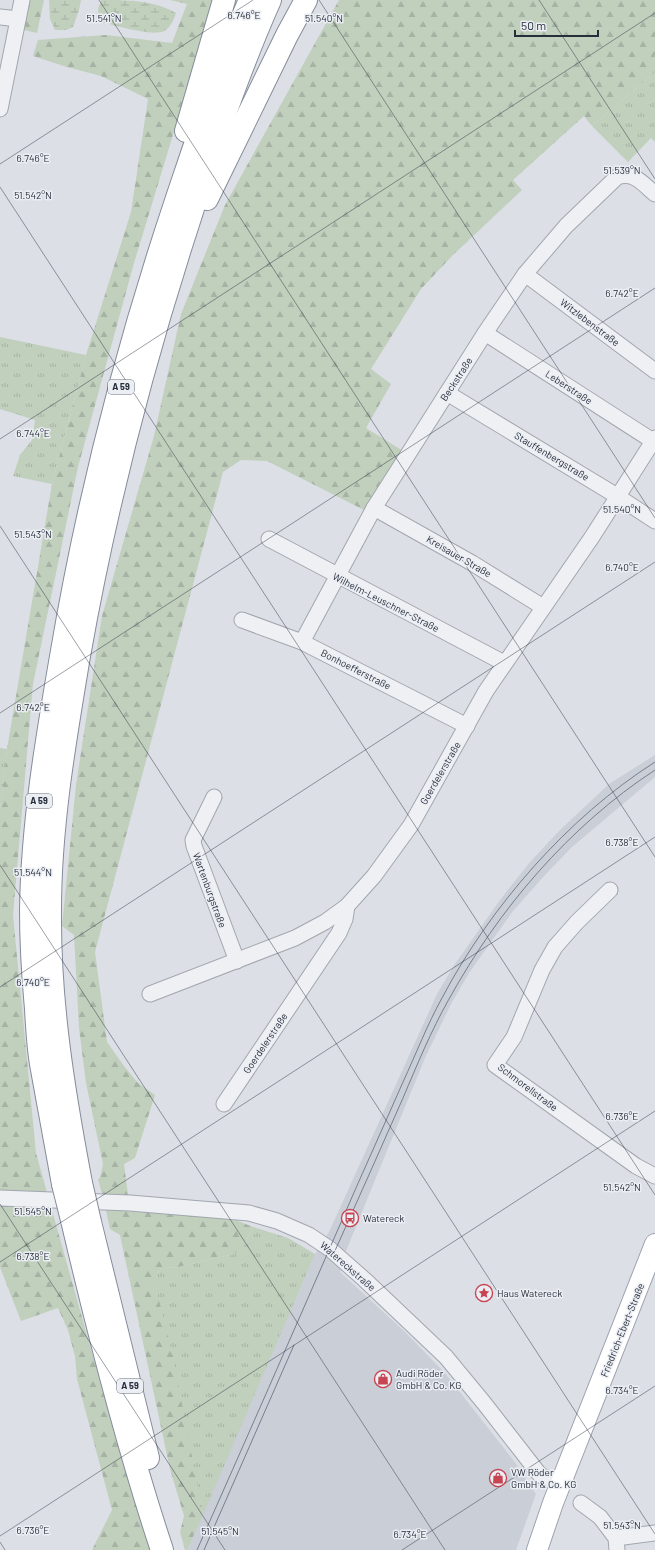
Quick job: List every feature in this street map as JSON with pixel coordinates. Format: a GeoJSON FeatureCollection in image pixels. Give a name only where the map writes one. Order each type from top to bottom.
{"type":"FeatureCollection","features":[{"type":"Feature","properties":{"kind":"highway"},"geometry":{"type":"LineString","coordinates":[[166,231],[178,160],[224,0]]}},
{"type":"Feature","properties":{"kind":"highway","name":"A 59"},"geometry":{"type":"LineString","coordinates":[[174,1550],[81,1221],[41,1062],[32,963],[31,911],[40,786],[67,619],[82,544],[139,319],[166,231],[218,81],[250,0]]}},
{"type":"Feature","properties":{"kind":"highway","name":"A 59"},"geometry":{"type":"LineString","coordinates":[[72,1183],[64,1088],[56,1036],[51,964],[50,910],[52,857],[58,790],[67,729],[103,536],[133,408],[177,256],[203,175],[270,0]]}},
{"type":"Feature","properties":{"kind":"highway"},"geometry":{"type":"LineString","coordinates":[[177,256],[216,183],[287,35],[306,0]]}},
{"type":"Feature","properties":{"kind":"highway","name":"A 59"},"geometry":{"type":"LineString","coordinates":[[81,1221],[100,1341],[140,1482],[162,1550]]}},
{"type":"Feature","properties":{"kind":"main road","name":"Friedrich-Ebert-Straße"},"geometry":{"type":"LineString","coordinates":[[537,1550],[655,1244]]}},
{"type":"Feature","properties":{"kind":"street"},"geometry":{"type":"LineString","coordinates":[[0,109],[22,0]]}},
{"type":"Feature","properties":{"kind":"street"},"geometry":{"type":"LineString","coordinates":[[0,17],[18,19]]}},
{"type":"Feature","properties":{"kind":"street","name":"Beckstraße"},"geometry":{"type":"LineString","coordinates":[[302,642],[374,508],[485,333],[525,274],[566,226],[617,177],[625,174],[634,177],[655,194]]}},
{"type":"Feature","properties":{"kind":"street","name":"Witzlebenstraße"},"geometry":{"type":"LineString","coordinates":[[525,274],[655,370]]}},
{"type":"Feature","properties":{"kind":"street","name":"Leberstraße"},"geometry":{"type":"LineString","coordinates":[[485,333],[654,440]]}},
{"type":"Feature","properties":{"kind":"street","name":"Stauffenbergstraße"},"geometry":{"type":"LineString","coordinates":[[447,394],[617,496],[655,521]]}},
{"type":"Feature","properties":{"kind":"street","name":"Goerdelerstraße"},"geometry":{"type":"LineString","coordinates":[[224,1104],[339,933],[345,919],[347,906],[374,876],[411,825],[504,663],[592,537],[654,440]]}},
{"type":"Feature","properties":{"kind":"street","name":"Kreisauer Straße"},"geometry":{"type":"LineString","coordinates":[[374,508],[472,562],[543,607]]}},
{"type":"Feature","properties":{"kind":"street","name":"Wilhelm-Leuschner-Straße"},"geometry":{"type":"LineString","coordinates":[[269,539],[504,663]]}},
{"type":"Feature","properties":{"kind":"street","name":"Bonhoefferstraße"},"geometry":{"type":"LineString","coordinates":[[242,620],[302,642],[467,726]]}},
{"type":"Feature","properties":{"kind":"street","name":"Wartenburgstraße"},"geometry":{"type":"LineString","coordinates":[[214,797],[193,840],[237,962]]}},
{"type":"Feature","properties":{"kind":"street","name":"Schmorellstraße"},"geometry":{"type":"LineString","coordinates":[[610,890],[577,922],[555,947],[542,970],[514,1037],[495,1064],[636,1166],[655,1176]]}},
{"type":"Feature","properties":{"kind":"street"},"geometry":{"type":"LineString","coordinates":[[150,994],[237,962],[296,938],[325,922],[347,906]]}},
{"type":"Feature","properties":{"kind":"street","name":"Watereckstraße"},"geometry":{"type":"LineString","coordinates":[[0,1198],[130,1203],[249,1213],[277,1221],[309,1235],[330,1249],[360,1275],[446,1357],[540,1475],[561,1485]]}},
{"type":"Feature","properties":{"kind":"street"},"geometry":{"type":"LineString","coordinates":[[581,1503],[600,1517],[616,1544],[655,1533]]}},
{"type":"Feature","properties":{"kind":"shaded area"},"geometry":{"type":"Polygon","coordinates":[[[655,755],[655,777],[572,847],[545,875],[513,911],[469,973],[451,1004],[425,1058],[346,1251],[340,1272],[403,1330],[445,1373],[514,1461],[536,1494],[516,1550],[187,1550],[315,1254],[329,1232],[437,994],[455,964],[500,900],[530,862],[559,831],[609,784],[655,755]]]}},
{"type":"Feature","properties":{"kind":"green space"},"geometry":{"type":"Polygon","coordinates":[[[26,0],[44,0],[37,33],[20,29],[26,0]]]}},
{"type":"Feature","properties":{"kind":"green space"},"geometry":{"type":"Polygon","coordinates":[[[49,0],[81,0],[73,27],[66,30],[55,30],[50,19],[49,0]]]}},
{"type":"Feature","properties":{"kind":"green space"},"geometry":{"type":"Polygon","coordinates":[[[101,0],[149,3],[159,5],[176,13],[170,26],[164,31],[151,33],[142,32],[100,21],[98,9],[101,0]]]}},
{"type":"Feature","properties":{"kind":"green space"},"geometry":{"type":"Polygon","coordinates":[[[170,0],[214,0],[134,263],[78,467],[33,684],[13,915],[36,1153],[90,1346],[152,1550],[92,1550],[112,1510],[77,1379],[75,1356],[68,1330],[58,1308],[21,1321],[0,1267],[0,810],[7,749],[52,484],[86,355],[131,212],[148,99],[101,76],[33,56],[38,40],[106,35],[172,43],[187,4],[170,0]]]}},
{"type":"Feature","properties":{"kind":"green space"},"geometry":{"type":"Polygon","coordinates":[[[339,0],[655,0],[655,72],[592,126],[584,116],[513,180],[522,190],[453,255],[421,289],[371,369],[391,384],[366,428],[403,451],[366,511],[267,461],[241,460],[223,472],[95,952],[107,1042],[138,1083],[155,1095],[135,1158],[124,1164],[128,1195],[102,1194],[98,1179],[100,1178],[103,1164],[86,1083],[79,1028],[74,935],[62,926],[76,785],[102,616],[154,436],[181,314],[225,205],[339,0]]]}},
{"type":"Feature","properties":{"kind":"green space"},"geometry":{"type":"Polygon","coordinates":[[[655,72],[655,142],[651,138],[628,162],[592,126],[655,72]]]}},
{"type":"Feature","properties":{"kind":"green space"},"geometry":{"type":"Polygon","coordinates":[[[0,337],[86,355],[52,484],[13,476],[20,455],[32,440],[35,420],[0,409],[0,337]]]}},
{"type":"Feature","properties":{"kind":"green space"},"geometry":{"type":"Polygon","coordinates":[[[0,748],[7,749],[0,810],[0,748]]]}},
{"type":"Feature","properties":{"kind":"green space"},"geometry":{"type":"Polygon","coordinates":[[[106,1210],[207,1216],[238,1221],[253,1227],[242,1249],[234,1254],[178,1267],[163,1268],[158,1271],[156,1277],[156,1288],[173,1356],[203,1515],[187,1550],[185,1550],[180,1532],[184,1516],[170,1469],[120,1235],[110,1229],[106,1210]]]}},
{"type":"Feature","properties":{"kind":"green space"},"geometry":{"type":"Polygon","coordinates":[[[253,1227],[288,1238],[315,1254],[203,1515],[156,1288],[156,1277],[158,1271],[163,1268],[178,1267],[234,1254],[242,1249],[253,1227]]]}},
{"type":"Feature","properties":{"kind":"tram line"},"geometry":{"type":"LineString","coordinates":[[197,1550],[426,1029],[461,964],[507,898],[562,837],[591,810],[623,784],[655,762]]}},
{"type":"Feature","properties":{"kind":"tram line"},"geometry":{"type":"LineString","coordinates":[[334,1253],[436,1023],[449,999],[490,933],[538,872],[565,844],[593,817],[655,770]]}},
{"type":"Feature","properties":{"kind":"tram line"},"geometry":{"type":"LineString","coordinates":[[204,1550],[294,1345]]}},
{"type":"Feature","properties":{"kind":"place","name":"Watereck"},"geometry":{"type":"Point","coordinates":[350,1218]}},
{"type":"Feature","properties":{"kind":"place","name":"Haus Watereck"},"geometry":{"type":"Point","coordinates":[484,1293]}},
{"type":"Feature","properties":{"kind":"place","name":"Audi Röder GmbH & Co. KG"},"geometry":{"type":"Point","coordinates":[383,1379]}},
{"type":"Feature","properties":{"kind":"place","name":"VW Röder GmbH & Co. KG"},"geometry":{"type":"Point","coordinates":[498,1478]}}]}
